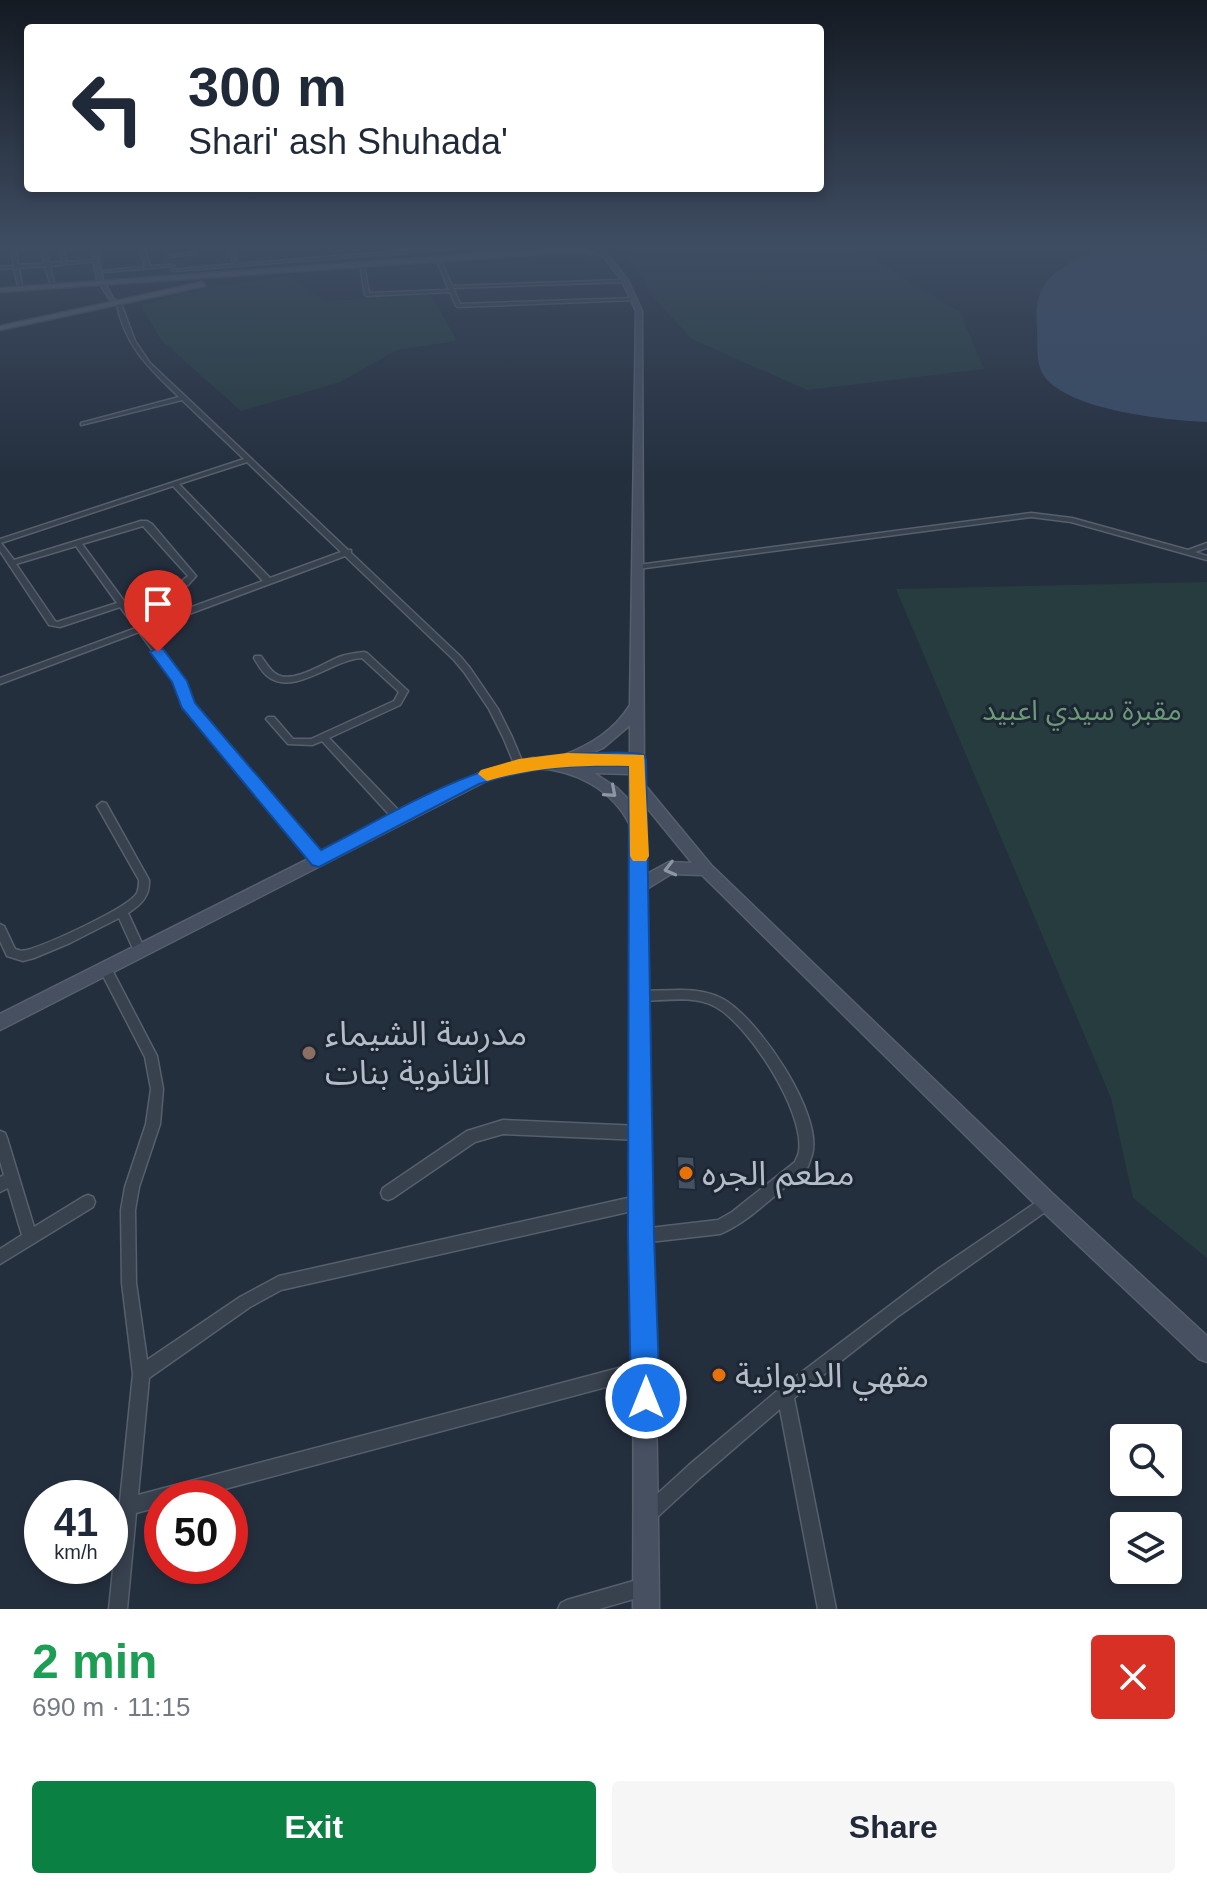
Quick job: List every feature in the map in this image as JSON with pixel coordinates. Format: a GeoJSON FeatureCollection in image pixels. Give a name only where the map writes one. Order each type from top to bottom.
{"type":"FeatureCollection","features":[{"type":"Feature","properties":{"kind":"main road"},"geometry":{"type":"LineString","coordinates":[[639,324],[636,705],[641,1236],[646,1368],[646,1609]]}},
{"type":"Feature","properties":{"kind":"main road"},"geometry":{"type":"LineString","coordinates":[[563,763],[606,740],[625,724],[636,705]]}},
{"type":"Feature","properties":{"kind":"main road"},"geometry":{"type":"LineString","coordinates":[[563,763],[614,792],[629,810],[639,831]]}},
{"type":"Feature","properties":{"kind":"main road"},"geometry":{"type":"LineString","coordinates":[[0,1022],[473,780],[519,766],[563,763],[638,772],[706,869],[1047,1202],[1207,1351]]}},
{"type":"Feature","properties":{"kind":"main road"},"geometry":{"type":"LineString","coordinates":[[640,886],[669,868],[706,869]]}},
{"type":"Feature","properties":{"kind":"street"},"geometry":{"type":"LineString","coordinates":[[126,324],[139,352],[182,398],[348,552],[468,671],[501,722],[519,766]]}},
{"type":"Feature","properties":{"kind":"street"},"geometry":{"type":"LineString","coordinates":[[83,424],[182,398]]}},
{"type":"Feature","properties":{"kind":"street"},"geometry":{"type":"LineString","coordinates":[[12,563],[136,524],[146,524],[192,576],[185,583],[65,625],[54,624],[12,563],[0,543],[247,460]]}},
{"type":"Feature","properties":{"kind":"street"},"geometry":{"type":"LineString","coordinates":[[175,484],[268,581]]}},
{"type":"Feature","properties":{"kind":"street"},"geometry":{"type":"LineString","coordinates":[[638,567],[1031,515],[1072,520],[1207,558]]}},
{"type":"Feature","properties":{"kind":"street"},"geometry":{"type":"LineString","coordinates":[[77,543],[179,681],[187,704],[319,860]]}},
{"type":"Feature","properties":{"kind":"street"},"geometry":{"type":"LineString","coordinates":[[1190,552],[1207,545]]}},
{"type":"Feature","properties":{"kind":"street"},"geometry":{"type":"LineString","coordinates":[[1,677],[348,552]]}},
{"type":"Feature","properties":{"kind":"street"},"geometry":{"type":"LineString","coordinates":[[258,658],[273,676],[288,680],[349,656],[364,655],[403,688],[404,695],[397,703],[307,744],[294,744],[271,719]]}},
{"type":"Feature","properties":{"kind":"street"},"geometry":{"type":"LineString","coordinates":[[323,737],[399,818]]}},
{"type":"Feature","properties":{"kind":"street"},"geometry":{"type":"LineString","coordinates":[[0,929],[11,953],[23,956],[122,912],[137,902],[145,885],[102,806]]}},
{"type":"Feature","properties":{"kind":"street"},"geometry":{"type":"LineString","coordinates":[[122,912],[139,950]]}},
{"type":"Feature","properties":{"kind":"street"},"geometry":{"type":"LineString","coordinates":[[105,968],[151,1056],[155,1072],[154,1116],[132,1187],[127,1235],[129,1283],[141,1374],[118,1609]]}},
{"type":"Feature","properties":{"kind":"street"},"geometry":{"type":"LineString","coordinates":[[640,996],[703,997],[729,1009],[767,1051],[787,1084],[802,1122],[807,1147],[805,1161],[800,1167],[729,1223],[704,1231],[641,1236]]}},
{"type":"Feature","properties":{"kind":"street"},"geometry":{"type":"LineString","coordinates":[[388,1193],[472,1136],[488,1130],[503,1127],[641,1133]]}},
{"type":"Feature","properties":{"kind":"street"},"geometry":{"type":"LineString","coordinates":[[0,1138],[6,1181],[30,1238]]}},
{"type":"Feature","properties":{"kind":"street"},"geometry":{"type":"LineString","coordinates":[[0,1257],[88,1202]]}},
{"type":"Feature","properties":{"kind":"street"},"geometry":{"type":"LineString","coordinates":[[141,1374],[245,1302],[279,1283],[641,1202]]}},
{"type":"Feature","properties":{"kind":"street"},"geometry":{"type":"LineString","coordinates":[[644,1518],[785,1392],[890,1312],[1047,1202]]}},
{"type":"Feature","properties":{"kind":"street"},"geometry":{"type":"LineString","coordinates":[[129,1506],[646,1368]]}},
{"type":"Feature","properties":{"kind":"street"},"geometry":{"type":"LineString","coordinates":[[785,1392],[827,1609]]}},
{"type":"Feature","properties":{"kind":"street"},"geometry":{"type":"LineString","coordinates":[[567,1609],[646,1586]]}},
{"type":"Feature","properties":{"kind":"green space"},"geometry":{"type":"Polygon","coordinates":[[[152,324],[447,324],[457,341],[397,350],[340,382],[241,411],[161,340],[152,324]]]}},
{"type":"Feature","properties":{"kind":"green space"},"geometry":{"type":"Polygon","coordinates":[[[678,324],[965,324],[984,369],[807,390],[692,339],[678,324]]]}},
{"type":"Feature","properties":{"kind":"green space","name":"مقبرة سيدي اعبيد"},"geometry":{"type":"Polygon","coordinates":[[[1207,582],[1207,1258],[1133,1198],[1111,1098],[896,589],[1207,582]]]}},
{"type":"Feature","properties":{"kind":"water"},"geometry":{"type":"Polygon","coordinates":[[[1037,324],[1207,324],[1207,422],[1144,416],[1075,398],[1044,376],[1038,353],[1037,324]]]}},
{"type":"Feature","properties":{"kind":"building","name":"مطعم الجره"},"geometry":{"type":"Polygon","coordinates":[[[677,1156],[694,1157],[696,1190],[678,1189],[677,1156]]]}},
{"type":"Feature","properties":{"kind":"slow traffic"},"geometry":{"type":"LineString","coordinates":[[487,774],[567,759],[637,760],[639,856]]}},
{"type":"Feature","properties":{"kind":"place","name":"مدرسة الشيماء الثانوية بنات"},"geometry":{"type":"Point","coordinates":[309,1053]}},
{"type":"Feature","properties":{"kind":"place","name":"مطعم الجره"},"geometry":{"type":"Point","coordinates":[686,1173]}},
{"type":"Feature","properties":{"kind":"place","name":"مقهي الديوانية"},"geometry":{"type":"Point","coordinates":[719,1375]}},
{"type":"Feature","properties":{"kind":"route"},"geometry":{"type":"LineString","coordinates":[[158,652],[179,681],[187,704],[319,860],[473,780],[503,769],[567,759],[637,760],[641,1236],[646,1398]]}}]}
